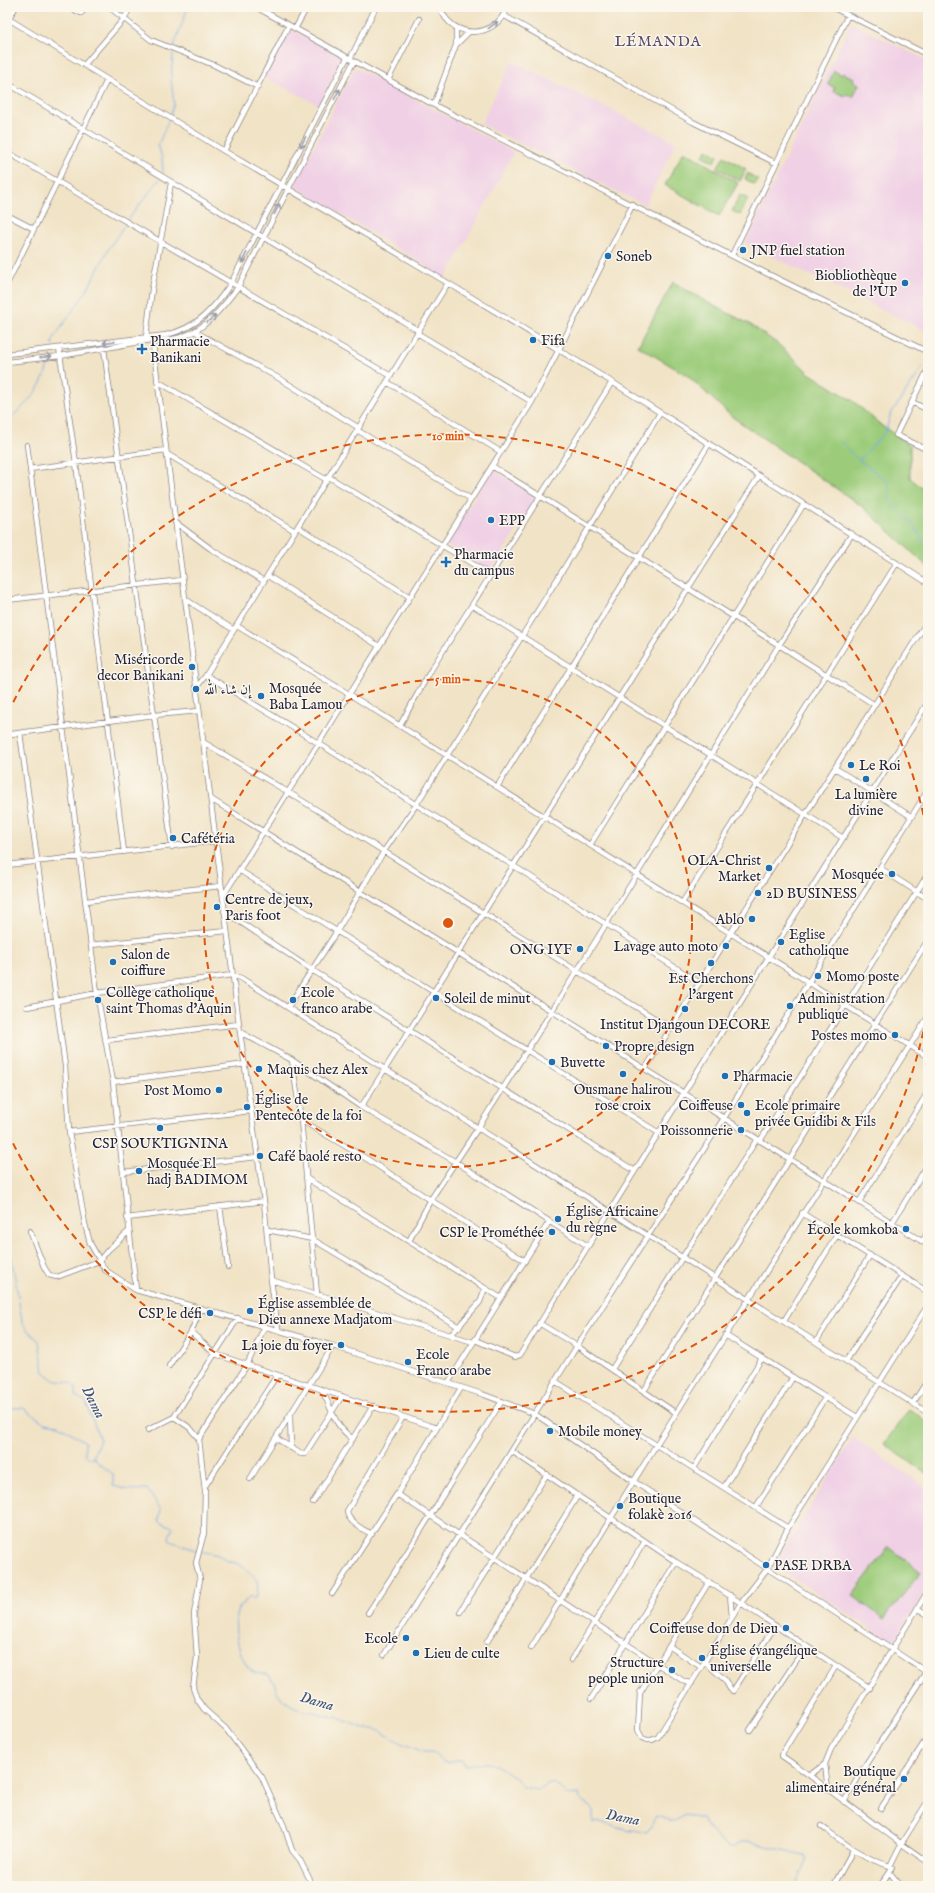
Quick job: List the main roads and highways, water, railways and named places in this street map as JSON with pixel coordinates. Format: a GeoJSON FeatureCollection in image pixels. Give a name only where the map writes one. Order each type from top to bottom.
{"type":"FeatureCollection","features":[{"type":"Feature","properties":{"kind":"waterway"},"geometry":{"type":"LineString","coordinates":[[174,46],[188,7]]}},
{"type":"Feature","properties":{"kind":"waterway"},"geometry":{"type":"LineString","coordinates":[[170,116],[174,104],[171,79],[173,54]]}},
{"type":"Feature","properties":{"kind":"waterway"},"geometry":{"type":"LineString","coordinates":[[163,174],[162,158],[158,145],[169,119]]}},
{"type":"Feature","properties":{"kind":"waterway"},"geometry":{"type":"LineString","coordinates":[[128,220],[159,180]]}},
{"type":"Feature","properties":{"kind":"waterway"},"geometry":{"type":"LineString","coordinates":[[52,345],[55,336],[86,292],[109,248],[126,223]]}},
{"type":"Feature","properties":{"kind":"waterway"},"geometry":{"type":"LineString","coordinates":[[7,425],[11,418],[31,398],[38,388],[44,378],[49,361]]}},
{"type":"Feature","properties":{"kind":"waterway"},"geometry":{"type":"LineString","coordinates":[[860,460],[886,431],[890,415],[923,367]]}},
{"type":"Feature","properties":{"kind":"waterway"},"geometry":{"type":"LineString","coordinates":[[7,429],[7,437]]}},
{"type":"Feature","properties":{"kind":"waterway"},"geometry":{"type":"LineString","coordinates":[[840,441],[854,456],[887,481],[889,484],[890,501],[914,526],[928,549]]}},
{"type":"Feature","properties":{"kind":"waterway","name":"Dama"},"geometry":{"type":"LineString","coordinates":[[7,1243],[10,1247],[22,1321],[26,1329],[39,1341],[44,1372],[56,1381],[69,1382],[76,1387],[76,1396],[86,1402],[100,1440],[93,1456],[96,1461],[113,1474],[113,1485],[134,1490],[147,1489],[161,1510],[159,1519],[160,1522],[173,1527],[169,1537],[170,1541],[198,1551]]}},
{"type":"Feature","properties":{"kind":"waterway"},"geometry":{"type":"LineString","coordinates":[[7,1408],[23,1408],[45,1423],[59,1425],[85,1442],[85,1454],[89,1458],[94,1458]]}},
{"type":"Feature","properties":{"kind":"waterway","name":"Dama"},"geometry":{"type":"LineString","coordinates":[[201,1551],[218,1555],[227,1561],[239,1564],[256,1579],[258,1584],[257,1595],[254,1599],[251,1596],[241,1605],[237,1612],[236,1627],[238,1646],[245,1663],[250,1669],[255,1673],[268,1674],[283,1700],[295,1707],[304,1711],[314,1712],[319,1715],[336,1717],[365,1729],[376,1729],[401,1743],[424,1752],[433,1752],[441,1761],[449,1764],[462,1760],[465,1765],[487,1763],[496,1765],[514,1776],[523,1787],[538,1790],[549,1783],[554,1783],[568,1795],[579,1794],[581,1801],[592,1809],[593,1823],[601,1823],[625,1830],[647,1832],[656,1816],[670,1821],[675,1821],[685,1815],[702,1818],[713,1834],[729,1847],[735,1847],[741,1842],[750,1842],[804,1855],[806,1858],[805,1865],[796,1886]]}},
{"type":"Feature","properties":{"kind":"place","name":"JNP fuel station"},"geometry":{"type":"Point","coordinates":[743,250]}},
{"type":"Feature","properties":{"kind":"place","name":"Soneb"},"geometry":{"type":"Point","coordinates":[608,256]}},
{"type":"Feature","properties":{"kind":"place","name":"Biobliothèque de l'UP"},"geometry":{"type":"Point","coordinates":[905,283]}},
{"type":"Feature","properties":{"kind":"place","name":"Fifa"},"geometry":{"type":"Point","coordinates":[533,340]}},
{"type":"Feature","properties":{"kind":"place","name":"Pharmacie Banikani"},"geometry":{"type":"Point","coordinates":[142,349]}},
{"type":"Feature","properties":{"kind":"place","name":"EPP"},"geometry":{"type":"Point","coordinates":[491,520]}},
{"type":"Feature","properties":{"kind":"place","name":"Pharmacie du campus"},"geometry":{"type":"Point","coordinates":[446,562]}},
{"type":"Feature","properties":{"kind":"place","name":"Miséricorde decor Banikani"},"geometry":{"type":"Point","coordinates":[192,667]}},
{"type":"Feature","properties":{"kind":"place","name":"إن شاء الله"},"geometry":{"type":"Point","coordinates":[196,689]}},
{"type":"Feature","properties":{"kind":"place","name":"Mosquée Baba Lamou"},"geometry":{"type":"Point","coordinates":[261,696]}},
{"type":"Feature","properties":{"kind":"place","name":"Le Roi"},"geometry":{"type":"Point","coordinates":[851,765]}},
{"type":"Feature","properties":{"kind":"place","name":"La lumière divine"},"geometry":{"type":"Point","coordinates":[866,779]}},
{"type":"Feature","properties":{"kind":"place","name":"Cafétéria"},"geometry":{"type":"Point","coordinates":[173,838]}},
{"type":"Feature","properties":{"kind":"place","name":"OLA-Christ Market"},"geometry":{"type":"Point","coordinates":[769,868]}},
{"type":"Feature","properties":{"kind":"place","name":"Mosquée"},"geometry":{"type":"Point","coordinates":[892,874]}},
{"type":"Feature","properties":{"kind":"place","name":"2D BUSINESS"},"geometry":{"type":"Point","coordinates":[758,893]}},
{"type":"Feature","properties":{"kind":"place","name":"Centre de jeux, Paris foot"},"geometry":{"type":"Point","coordinates":[217,907]}},
{"type":"Feature","properties":{"kind":"place","name":"Ablo"},"geometry":{"type":"Point","coordinates":[752,919]}},
{"type":"Feature","properties":{"kind":"place","name":"Eglise catholique"},"geometry":{"type":"Point","coordinates":[781,942]}},
{"type":"Feature","properties":{"kind":"place","name":"Lavage auto moto"},"geometry":{"type":"Point","coordinates":[726,946]}},
{"type":"Feature","properties":{"kind":"place","name":"ONG IYF"},"geometry":{"type":"Point","coordinates":[580,949]}},
{"type":"Feature","properties":{"kind":"place","name":"Salon de coiffure"},"geometry":{"type":"Point","coordinates":[113,962]}},
{"type":"Feature","properties":{"kind":"place","name":"Est Cherchons l'argent"},"geometry":{"type":"Point","coordinates":[711,963]}},
{"type":"Feature","properties":{"kind":"place","name":"Momo poste"},"geometry":{"type":"Point","coordinates":[818,976]}},
{"type":"Feature","properties":{"kind":"place","name":"Soleil de minut"},"geometry":{"type":"Point","coordinates":[436,998]}},
{"type":"Feature","properties":{"kind":"place","name":"Collège catholique saint Thomas d'Aquin"},"geometry":{"type":"Point","coordinates":[98,1000]}},
{"type":"Feature","properties":{"kind":"place","name":"Ecole franco arabe"},"geometry":{"type":"Point","coordinates":[293,1000]}},
{"type":"Feature","properties":{"kind":"place","name":"Administration publique"},"geometry":{"type":"Point","coordinates":[790,1006]}},
{"type":"Feature","properties":{"kind":"place","name":"Institut Djangoun DECORE"},"geometry":{"type":"Point","coordinates":[685,1009]}},
{"type":"Feature","properties":{"kind":"place","name":"Postes momo"},"geometry":{"type":"Point","coordinates":[895,1035]}},
{"type":"Feature","properties":{"kind":"place","name":"Propre design"},"geometry":{"type":"Point","coordinates":[606,1046]}},
{"type":"Feature","properties":{"kind":"place","name":"Buvette"},"geometry":{"type":"Point","coordinates":[552,1062]}},
{"type":"Feature","properties":{"kind":"place","name":"Maquis chez Alex"},"geometry":{"type":"Point","coordinates":[259,1069]}},
{"type":"Feature","properties":{"kind":"place","name":"Ousmane halirou rose croix"},"geometry":{"type":"Point","coordinates":[623,1074]}},
{"type":"Feature","properties":{"kind":"place","name":"Pharmacie"},"geometry":{"type":"Point","coordinates":[725,1076]}},
{"type":"Feature","properties":{"kind":"place","name":"Post Momo"},"geometry":{"type":"Point","coordinates":[219,1090]}},
{"type":"Feature","properties":{"kind":"place","name":"Coiffeuse"},"geometry":{"type":"Point","coordinates":[741,1105]}},
{"type":"Feature","properties":{"kind":"place","name":"Église de Pentecôte de la foi"},"geometry":{"type":"Point","coordinates":[247,1107]}},
{"type":"Feature","properties":{"kind":"place","name":"Ecole primaire privée Guidibi & Fils"},"geometry":{"type":"Point","coordinates":[747,1113]}},
{"type":"Feature","properties":{"kind":"place","name":"CSP SOUKTIGNINA"},"geometry":{"type":"Point","coordinates":[160,1128]}},
{"type":"Feature","properties":{"kind":"place","name":"Poissonnerie"},"geometry":{"type":"Point","coordinates":[741,1130]}},
{"type":"Feature","properties":{"kind":"place","name":"Café baolé resto"},"geometry":{"type":"Point","coordinates":[260,1156]}},
{"type":"Feature","properties":{"kind":"place","name":"Mosquée El hadj BADIMOM"},"geometry":{"type":"Point","coordinates":[139,1171]}},
{"type":"Feature","properties":{"kind":"place","name":"Église Africaine du règne"},"geometry":{"type":"Point","coordinates":[558,1219]}},
{"type":"Feature","properties":{"kind":"place","name":"École komkoba"},"geometry":{"type":"Point","coordinates":[906,1229]}},
{"type":"Feature","properties":{"kind":"place","name":"CSP le Prométhée"},"geometry":{"type":"Point","coordinates":[552,1232]}},
{"type":"Feature","properties":{"kind":"place","name":"Église assemblée de Dieu annexe Madjatom"},"geometry":{"type":"Point","coordinates":[250,1311]}},
{"type":"Feature","properties":{"kind":"place","name":"CSP le défi"},"geometry":{"type":"Point","coordinates":[210,1313]}},
{"type":"Feature","properties":{"kind":"place","name":"La joie du foyer"},"geometry":{"type":"Point","coordinates":[341,1345]}},
{"type":"Feature","properties":{"kind":"place","name":"Ecole Franco arabe"},"geometry":{"type":"Point","coordinates":[408,1362]}},
{"type":"Feature","properties":{"kind":"place","name":"Mobile money"},"geometry":{"type":"Point","coordinates":[550,1431]}},
{"type":"Feature","properties":{"kind":"place","name":"Boutique folakè 2016"},"geometry":{"type":"Point","coordinates":[620,1506]}},
{"type":"Feature","properties":{"kind":"place","name":"PASE DRBA"},"geometry":{"type":"Point","coordinates":[766,1565]}},
{"type":"Feature","properties":{"kind":"place","name":"Coiffeuse don de Dieu"},"geometry":{"type":"Point","coordinates":[786,1628]}},
{"type":"Feature","properties":{"kind":"place","name":"Ecole"},"geometry":{"type":"Point","coordinates":[406,1638]}},
{"type":"Feature","properties":{"kind":"place","name":"Lieu de culte"},"geometry":{"type":"Point","coordinates":[416,1653]}},
{"type":"Feature","properties":{"kind":"place","name":"Église évangélique universelle"},"geometry":{"type":"Point","coordinates":[702,1658]}},
{"type":"Feature","properties":{"kind":"place","name":"Structure people union"},"geometry":{"type":"Point","coordinates":[672,1670]}},
{"type":"Feature","properties":{"kind":"place","name":"Boutique alimentaire général"},"geometry":{"type":"Point","coordinates":[904,1779]}},
{"type":"Feature","properties":{"kind":"district","name":"LÉMANDA"},"geometry":{"type":"Point","coordinates":[658,41]}}]}
